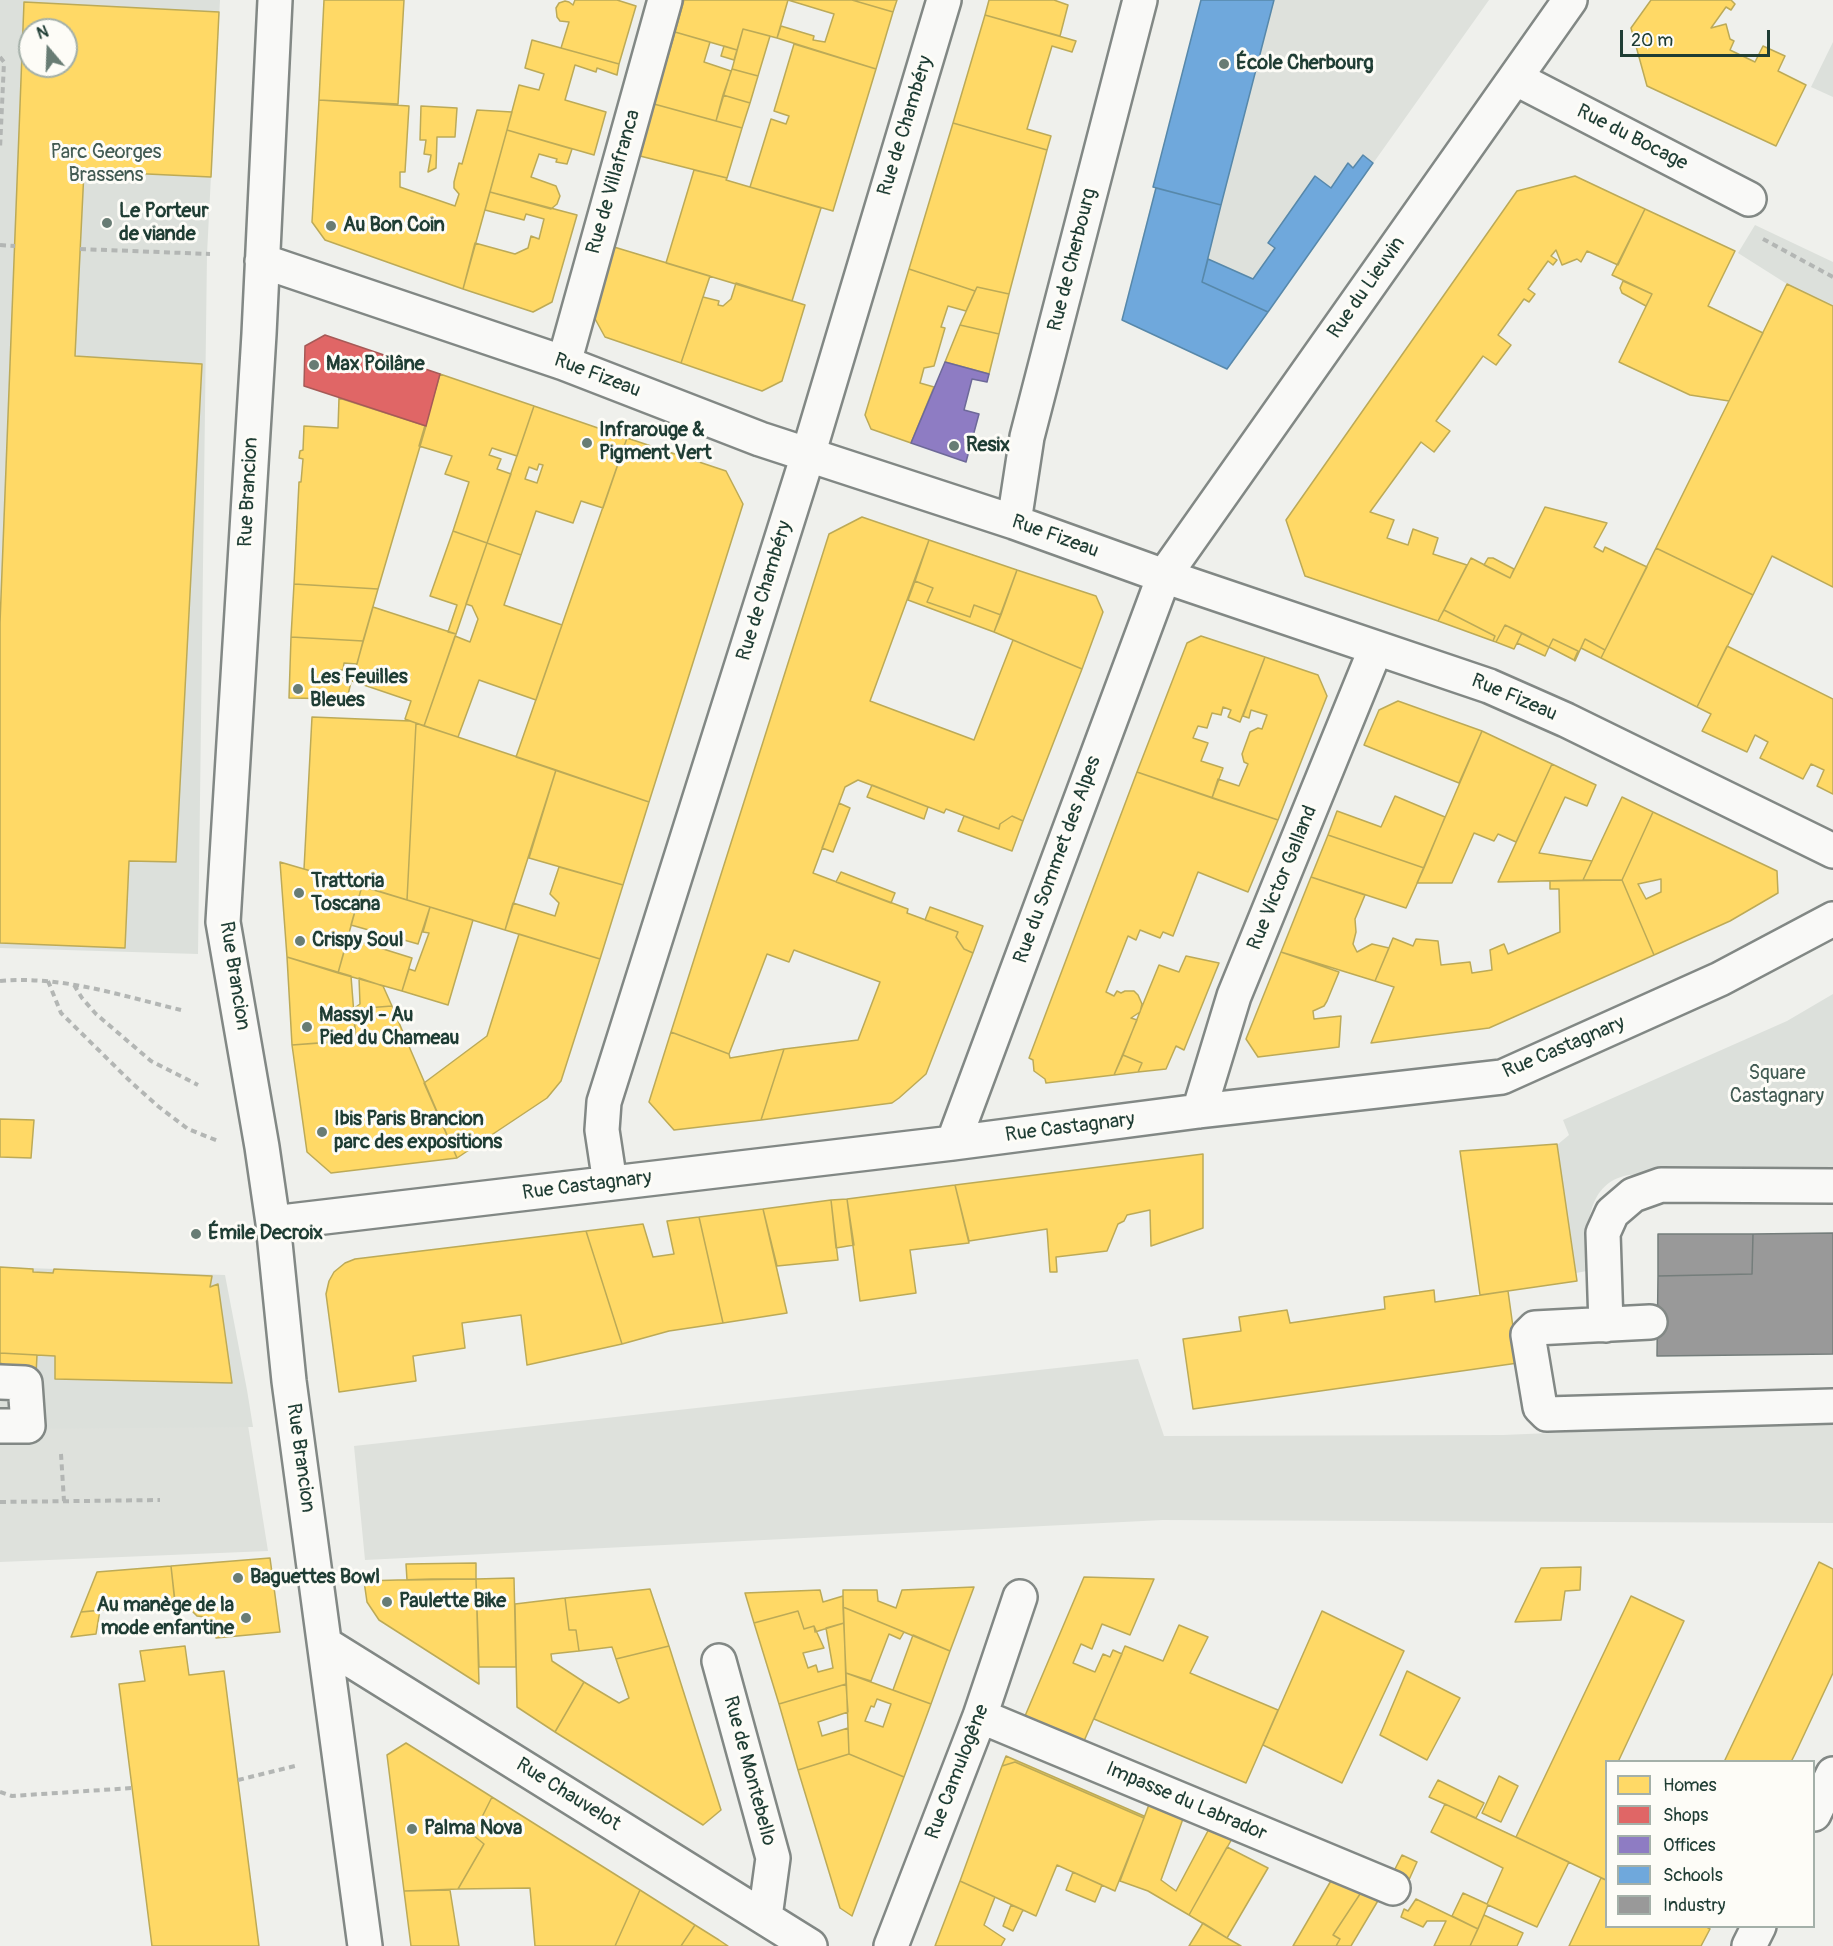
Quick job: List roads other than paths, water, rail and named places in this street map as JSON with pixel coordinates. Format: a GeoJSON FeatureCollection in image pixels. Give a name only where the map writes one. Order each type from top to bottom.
{"type":"FeatureCollection","features":[{"type":"Feature","properties":{"kind":"street","name":"Rue Brancion"},"geometry":{"type":"LineString","coordinates":[[275,0],[223,922],[273,1223],[290,1381],[365,1946]]}},
{"type":"Feature","properties":{"kind":"street","name":"Rue de Villafranca"},"geometry":{"type":"LineString","coordinates":[[564,363],[665,0]]}},
{"type":"Feature","properties":{"kind":"street","name":"Rue de Chambéry"},"geometry":{"type":"LineString","coordinates":[[610,1183],[602,1130],[604,1102],[808,455],[944,0]]}},
{"type":"Feature","properties":{"kind":"street","name":"Rue de Cherbourg"},"geometry":{"type":"LineString","coordinates":[[1014,522],[1028,437],[1140,0]]}},
{"type":"Feature","properties":{"kind":"street","name":"Rue du Lieuvin"},"geometry":{"type":"LineString","coordinates":[[1164,576],[1570,0]]}},
{"type":"Feature","properties":{"kind":"street","name":"Rue du Bocage"},"geometry":{"type":"LineString","coordinates":[[1515,78],[1749,199]]}},
{"type":"Feature","properties":{"kind":"street","name":"Rue Fizeau"},"geometry":{"type":"LineString","coordinates":[[262,261],[564,363],[760,439],[1014,522],[1164,576],[1489,686],[1833,851]]}},
{"type":"Feature","properties":{"kind":"street","name":"Rue du Sommet des Alpes"},"geometry":{"type":"LineString","coordinates":[[952,1143],[1164,576]]}},
{"type":"Feature","properties":{"kind":"street","name":"Rue Victor Galland"},"geometry":{"type":"LineString","coordinates":[[1199,1111],[1234,996],[1376,648]]}},
{"type":"Feature","properties":{"kind":"street","name":"Rue Castagnary"},"geometry":{"type":"LineString","coordinates":[[273,1223],[952,1143],[1199,1111],[1502,1077],[1720,979],[1833,919]]}},
{"type":"Feature","properties":{"kind":"street"},"geometry":{"type":"LineString","coordinates":[[1606,1325],[1603,1233],[1612,1213],[1633,1195],[1661,1185],[1833,1186]]}},
{"type":"Feature","properties":{"kind":"street"},"geometry":{"type":"LineString","coordinates":[[1650,1322],[1535,1328],[1527,1335],[1540,1407],[1547,1414],[1833,1406]]}},
{"type":"Feature","properties":{"kind":"street"},"geometry":{"type":"LineString","coordinates":[[0,1382],[25,1383],[28,1426],[0,1426]]}},
{"type":"Feature","properties":{"kind":"street","name":"Rue Camulogène"},"geometry":{"type":"LineString","coordinates":[[891,1946],[980,1716],[1020,1597]]}},
{"type":"Feature","properties":{"kind":"street","name":"Rue Chauvelot"},"geometry":{"type":"LineString","coordinates":[[325,1644],[810,1946]]}},
{"type":"Feature","properties":{"kind":"street","name":"Rue de Montebello"},"geometry":{"type":"LineString","coordinates":[[719,1661],[773,1858],[765,1917]]}},
{"type":"Feature","properties":{"kind":"street","name":"Impasse du Labrador"},"geometry":{"type":"LineString","coordinates":[[980,1716],[1393,1888]]}},
{"type":"Feature","properties":{"kind":"street"},"geometry":{"type":"LineString","coordinates":[[1815,1812],[1833,1774]]}},
{"type":"Feature","properties":{"kind":"street"},"geometry":{"type":"LineString","coordinates":[[1749,1946],[1758,1928]]}},
{"type":"Feature","properties":{"kind":"place","name":"École Cherbourg"},"geometry":{"type":"Point","coordinates":[1224,64]}},
{"type":"Feature","properties":{"kind":"place","name":"Le Porteur de viande"},"geometry":{"type":"Point","coordinates":[107,223]}},
{"type":"Feature","properties":{"kind":"place","name":"Au Bon Coin"},"geometry":{"type":"Point","coordinates":[331,226]}},
{"type":"Feature","properties":{"kind":"place","name":"Max Poilâne"},"geometry":{"type":"Point","coordinates":[314,365]}},
{"type":"Feature","properties":{"kind":"place","name":"Infrarouge & Pigment Vert"},"geometry":{"type":"Point","coordinates":[587,443]}},
{"type":"Feature","properties":{"kind":"place","name":"Resix"},"geometry":{"type":"Point","coordinates":[954,446]}},
{"type":"Feature","properties":{"kind":"place","name":"Les Feuilles Bleues"},"geometry":{"type":"Point","coordinates":[298,689]}},
{"type":"Feature","properties":{"kind":"place","name":"Trattoria Toscana"},"geometry":{"type":"Point","coordinates":[299,893]}},
{"type":"Feature","properties":{"kind":"place","name":"Crispy Soul"},"geometry":{"type":"Point","coordinates":[300,941]}},
{"type":"Feature","properties":{"kind":"place","name":"Massyl - Au Pied du Chameau"},"geometry":{"type":"Point","coordinates":[307,1027]}},
{"type":"Feature","properties":{"kind":"place","name":"Ibis Paris Brancion parc des expositions"},"geometry":{"type":"Point","coordinates":[322,1132]}},
{"type":"Feature","properties":{"kind":"place","name":"Émile Decroix"},"geometry":{"type":"Point","coordinates":[196,1234]}},
{"type":"Feature","properties":{"kind":"place","name":"Baguettes Bowl"},"geometry":{"type":"Point","coordinates":[238,1578]}},
{"type":"Feature","properties":{"kind":"place","name":"Paulette Bike"},"geometry":{"type":"Point","coordinates":[387,1602]}},
{"type":"Feature","properties":{"kind":"place","name":"Au manège de la mode enfantine"},"geometry":{"type":"Point","coordinates":[246,1618]}},
{"type":"Feature","properties":{"kind":"place","name":"Palma Nova"},"geometry":{"type":"Point","coordinates":[412,1829]}},
{"type":"Feature","properties":{"kind":"park label","name":"Parc Georges Brassens"},"geometry":{"type":"Point","coordinates":[106,164]}},
{"type":"Feature","properties":{"kind":"park label","name":"Square Castagnary"},"geometry":{"type":"Point","coordinates":[1777,1086]}}]}
